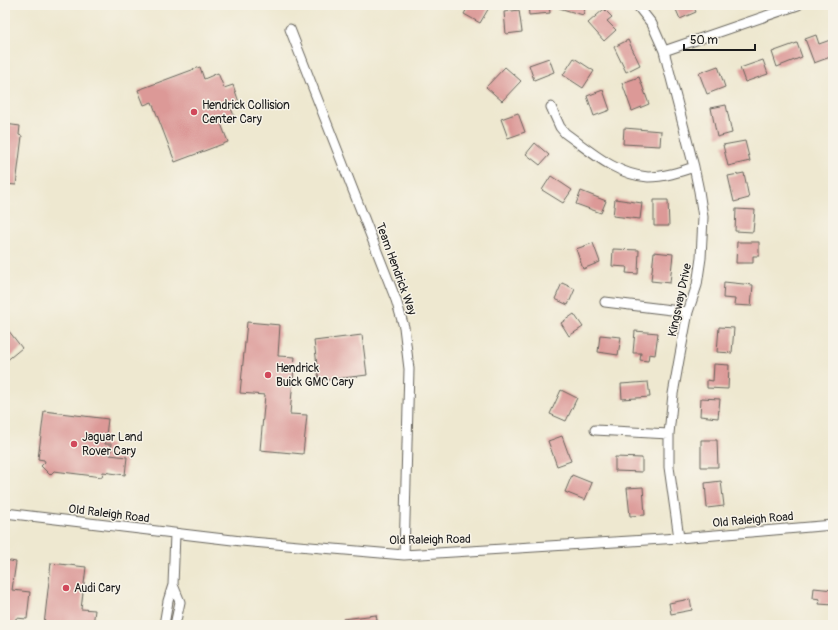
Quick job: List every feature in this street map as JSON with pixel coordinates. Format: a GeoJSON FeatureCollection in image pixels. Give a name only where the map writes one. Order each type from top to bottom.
{"type":"FeatureCollection","features":[{"type":"Feature","properties":{"kind":"street","name":"Kingsway Drive"},"geometry":{"type":"LineString","coordinates":[[637,5],[652,24],[664,51],[694,168],[703,217],[703,236],[697,285],[688,312],[673,394],[669,434],[669,467],[679,538]]}},
{"type":"Feature","properties":{"kind":"street"},"geometry":{"type":"LineString","coordinates":[[664,51],[798,5]]}},
{"type":"Feature","properties":{"kind":"street","name":"Team Hendrick Way"},"geometry":{"type":"LineString","coordinates":[[290,29],[394,294],[404,327],[409,369],[404,555]]}},
{"type":"Feature","properties":{"kind":"street"},"geometry":{"type":"LineString","coordinates":[[551,107],[564,133],[616,168],[634,175],[650,177],[694,168]]}},
{"type":"Feature","properties":{"kind":"street"},"geometry":{"type":"LineString","coordinates":[[605,302],[688,312]]}},
{"type":"Feature","properties":{"kind":"street"},"geometry":{"type":"LineString","coordinates":[[595,430],[669,434]]}},
{"type":"Feature","properties":{"kind":"street","name":"Old Raleigh Road"},"geometry":{"type":"LineString","coordinates":[[5,514],[241,541],[404,555],[679,538],[833,526]]}},
{"type":"Feature","properties":{"kind":"street"},"geometry":{"type":"LineString","coordinates":[[164,625],[168,600],[173,586],[175,534]]}},
{"type":"Feature","properties":{"kind":"street"},"geometry":{"type":"LineString","coordinates":[[173,586],[180,602],[175,625]]}},
{"type":"Feature","properties":{"kind":"building"},"geometry":{"type":"Polygon","coordinates":[[[469,5],[490,6],[480,23],[464,14],[469,5]]]}},
{"type":"Feature","properties":{"kind":"building"},"geometry":{"type":"Polygon","coordinates":[[[528,5],[549,5],[550,13],[529,15],[528,5]]]}},
{"type":"Feature","properties":{"kind":"building"},"geometry":{"type":"Polygon","coordinates":[[[560,5],[586,5],[583,15],[559,8],[560,5]]]}},
{"type":"Feature","properties":{"kind":"building"},"geometry":{"type":"Polygon","coordinates":[[[674,5],[693,5],[696,12],[680,19],[674,5]]]}},
{"type":"Feature","properties":{"kind":"building"},"geometry":{"type":"Polygon","coordinates":[[[604,9],[612,17],[607,21],[616,30],[604,41],[588,23],[604,9]]]}},
{"type":"Feature","properties":{"kind":"building"},"geometry":{"type":"Polygon","coordinates":[[[519,10],[522,32],[506,34],[504,12],[519,10]]]}},
{"type":"Feature","properties":{"kind":"building"},"geometry":{"type":"Polygon","coordinates":[[[816,35],[819,44],[833,39],[833,56],[814,63],[805,39],[816,35]]]}},
{"type":"Feature","properties":{"kind":"building"},"geometry":{"type":"Polygon","coordinates":[[[628,40],[640,65],[626,72],[614,47],[628,40]]]}},
{"type":"Feature","properties":{"kind":"building"},"geometry":{"type":"Polygon","coordinates":[[[797,43],[802,57],[777,67],[772,52],[797,43]]]}},
{"type":"Feature","properties":{"kind":"building"},"geometry":{"type":"Polygon","coordinates":[[[549,58],[554,72],[534,80],[529,65],[549,58]]]}},
{"type":"Feature","properties":{"kind":"building"},"geometry":{"type":"Polygon","coordinates":[[[574,58],[594,71],[583,88],[563,75],[574,58]]]}},
{"type":"Feature","properties":{"kind":"building"},"geometry":{"type":"Polygon","coordinates":[[[763,60],[768,74],[745,82],[740,68],[763,60]]]}},
{"type":"Feature","properties":{"kind":"building"},"geometry":{"type":"Polygon","coordinates":[[[718,66],[725,87],[707,94],[699,73],[718,66]]]}},
{"type":"Feature","properties":{"kind":"building","name":"Hendrick Collision Center Cary"},"geometry":{"type":"Polygon","coordinates":[[[200,67],[204,79],[218,73],[224,88],[233,85],[240,105],[231,108],[234,116],[220,121],[228,142],[175,162],[152,102],[144,105],[138,90],[200,67]]]}},
{"type":"Feature","properties":{"kind":"building"},"geometry":{"type":"Polygon","coordinates":[[[505,67],[521,81],[502,101],[486,87],[505,67]]]}},
{"type":"Feature","properties":{"kind":"building"},"geometry":{"type":"Polygon","coordinates":[[[639,77],[649,104],[632,111],[622,83],[639,77]]]}},
{"type":"Feature","properties":{"kind":"building"},"geometry":{"type":"Polygon","coordinates":[[[603,90],[610,110],[594,116],[587,96],[603,90]]]}},
{"type":"Feature","properties":{"kind":"building"},"geometry":{"type":"Polygon","coordinates":[[[726,105],[732,133],[717,137],[711,108],[726,105]]]}},
{"type":"Feature","properties":{"kind":"building"},"geometry":{"type":"Polygon","coordinates":[[[518,113],[525,132],[508,138],[501,119],[518,113]]]}},
{"type":"Feature","properties":{"kind":"building"},"geometry":{"type":"Polygon","coordinates":[[[5,124],[20,126],[19,135],[22,136],[16,185],[5,184],[5,124]]]}},
{"type":"Feature","properties":{"kind":"building"},"geometry":{"type":"Polygon","coordinates":[[[624,128],[661,131],[660,146],[623,144],[624,128]]]}},
{"type":"Feature","properties":{"kind":"building"},"geometry":{"type":"Polygon","coordinates":[[[745,141],[750,161],[728,166],[723,145],[745,141]]]}},
{"type":"Feature","properties":{"kind":"building"},"geometry":{"type":"Polygon","coordinates":[[[535,143],[549,155],[540,165],[526,154],[535,143]]]}},
{"type":"Feature","properties":{"kind":"building"},"geometry":{"type":"Polygon","coordinates":[[[744,173],[749,198],[734,202],[728,176],[744,173]]]}},
{"type":"Feature","properties":{"kind":"building"},"geometry":{"type":"Polygon","coordinates":[[[551,176],[572,190],[563,203],[542,190],[551,176]]]}},
{"type":"Feature","properties":{"kind":"building"},"geometry":{"type":"Polygon","coordinates":[[[581,191],[606,201],[601,213],[576,204],[581,191]]]}},
{"type":"Feature","properties":{"kind":"building"},"geometry":{"type":"Polygon","coordinates":[[[615,199],[642,203],[640,219],[613,216],[615,199]]]}},
{"type":"Feature","properties":{"kind":"building"},"geometry":{"type":"Polygon","coordinates":[[[654,200],[668,200],[669,226],[654,226],[654,200]]]}},
{"type":"Feature","properties":{"kind":"building"},"geometry":{"type":"Polygon","coordinates":[[[736,209],[755,210],[753,232],[735,231],[736,209]]]}},
{"type":"Feature","properties":{"kind":"building"},"geometry":{"type":"Polygon","coordinates":[[[737,242],[759,242],[759,256],[753,256],[753,263],[736,263],[737,242]]]}},
{"type":"Feature","properties":{"kind":"building"},"geometry":{"type":"Polygon","coordinates":[[[593,243],[600,262],[583,269],[576,249],[593,243]]]}},
{"type":"Feature","properties":{"kind":"building"},"geometry":{"type":"Polygon","coordinates":[[[613,249],[639,250],[638,274],[626,273],[627,267],[612,266],[613,249]]]}},
{"type":"Feature","properties":{"kind":"building"},"geometry":{"type":"Polygon","coordinates":[[[654,252],[673,254],[670,283],[651,281],[654,252]]]}},
{"type":"Feature","properties":{"kind":"building"},"geometry":{"type":"Polygon","coordinates":[[[724,282],[753,285],[751,306],[734,305],[735,299],[723,298],[724,282]]]}},
{"type":"Feature","properties":{"kind":"building"},"geometry":{"type":"Polygon","coordinates":[[[562,283],[575,289],[568,305],[555,299],[562,283]]]}},
{"type":"Feature","properties":{"kind":"building"},"geometry":{"type":"Polygon","coordinates":[[[574,314],[583,327],[569,336],[561,323],[574,314]]]}},
{"type":"Feature","properties":{"kind":"building","name":"Hendrick Buick GMC Cary"},"geometry":{"type":"Polygon","coordinates":[[[247,322],[280,325],[278,356],[295,357],[290,414],[307,415],[303,454],[260,450],[265,395],[240,393],[247,322]]]}},
{"type":"Feature","properties":{"kind":"building"},"geometry":{"type":"Polygon","coordinates":[[[5,326],[22,348],[5,362],[5,326]]]}},
{"type":"Feature","properties":{"kind":"building"},"geometry":{"type":"Polygon","coordinates":[[[719,327],[734,328],[732,353],[717,352],[719,327]]]}},
{"type":"Feature","properties":{"kind":"building"},"geometry":{"type":"Polygon","coordinates":[[[635,331],[658,333],[655,355],[649,354],[648,361],[640,360],[641,353],[633,353],[635,331]]]}},
{"type":"Feature","properties":{"kind":"building"},"geometry":{"type":"Polygon","coordinates":[[[362,335],[367,375],[319,381],[314,341],[362,335]]]}},
{"type":"Feature","properties":{"kind":"building"},"geometry":{"type":"Polygon","coordinates":[[[600,335],[621,337],[618,355],[598,352],[600,335]]]}},
{"type":"Feature","properties":{"kind":"building"},"geometry":{"type":"Polygon","coordinates":[[[714,364],[729,365],[728,389],[707,388],[707,380],[713,381],[714,364]]]}},
{"type":"Feature","properties":{"kind":"building"},"geometry":{"type":"Polygon","coordinates":[[[648,382],[650,397],[622,399],[621,384],[648,382]]]}},
{"type":"Feature","properties":{"kind":"building"},"geometry":{"type":"Polygon","coordinates":[[[561,390],[577,398],[566,421],[550,414],[561,390]]]}},
{"type":"Feature","properties":{"kind":"building"},"geometry":{"type":"Polygon","coordinates":[[[701,398],[720,399],[718,418],[700,416],[701,398]]]}},
{"type":"Feature","properties":{"kind":"building","name":"Jaguar Land Rover Cary"},"geometry":{"type":"Polygon","coordinates":[[[44,411],[108,419],[105,444],[112,444],[110,455],[127,457],[125,475],[103,472],[102,477],[54,471],[50,475],[41,466],[45,462],[44,460],[38,459],[44,411]]]}},
{"type":"Feature","properties":{"kind":"building"},"geometry":{"type":"Polygon","coordinates":[[[562,436],[571,461],[557,466],[548,441],[562,436]]]}},
{"type":"Feature","properties":{"kind":"building"},"geometry":{"type":"Polygon","coordinates":[[[701,440],[717,440],[718,467],[701,467],[701,440]]]}},
{"type":"Feature","properties":{"kind":"building"},"geometry":{"type":"Polygon","coordinates":[[[615,457],[642,458],[642,472],[615,471],[615,457]]]}},
{"type":"Feature","properties":{"kind":"building"},"geometry":{"type":"Polygon","coordinates":[[[572,475],[592,483],[585,500],[565,492],[572,475]]]}},
{"type":"Feature","properties":{"kind":"building"},"geometry":{"type":"Polygon","coordinates":[[[721,481],[724,506],[707,508],[705,483],[721,481]]]}},
{"type":"Feature","properties":{"kind":"building"},"geometry":{"type":"Polygon","coordinates":[[[643,487],[645,515],[630,516],[627,488],[643,487]]]}},
{"type":"Feature","properties":{"kind":"building"},"geometry":{"type":"Polygon","coordinates":[[[5,560],[16,562],[12,590],[30,592],[27,619],[16,618],[15,625],[5,625],[5,560]]]}},
{"type":"Feature","properties":{"kind":"building","name":"Audi Cary"},"geometry":{"type":"Polygon","coordinates":[[[51,563],[86,567],[81,609],[95,610],[93,625],[44,625],[51,563]]]}},
{"type":"Feature","properties":{"kind":"building"},"geometry":{"type":"Polygon","coordinates":[[[814,588],[833,590],[833,605],[819,604],[820,599],[813,598],[814,588]]]}},
{"type":"Feature","properties":{"kind":"building"},"geometry":{"type":"Polygon","coordinates":[[[690,599],[692,610],[671,614],[669,603],[690,599]]]}},
{"type":"Feature","properties":{"kind":"building"},"geometry":{"type":"Polygon","coordinates":[[[376,615],[378,625],[344,625],[343,619],[376,615]]]}},
{"type":"Feature","properties":{"kind":"place","name":"Hendrick Collision Center Cary"},"geometry":{"type":"Point","coordinates":[194,112]}},
{"type":"Feature","properties":{"kind":"place","name":"Hendrick Buick GMC Cary"},"geometry":{"type":"Point","coordinates":[268,375]}},
{"type":"Feature","properties":{"kind":"place","name":"Jaguar Land Rover Cary"},"geometry":{"type":"Point","coordinates":[74,444]}},
{"type":"Feature","properties":{"kind":"place","name":"Audi Cary"},"geometry":{"type":"Point","coordinates":[66,588]}}]}
